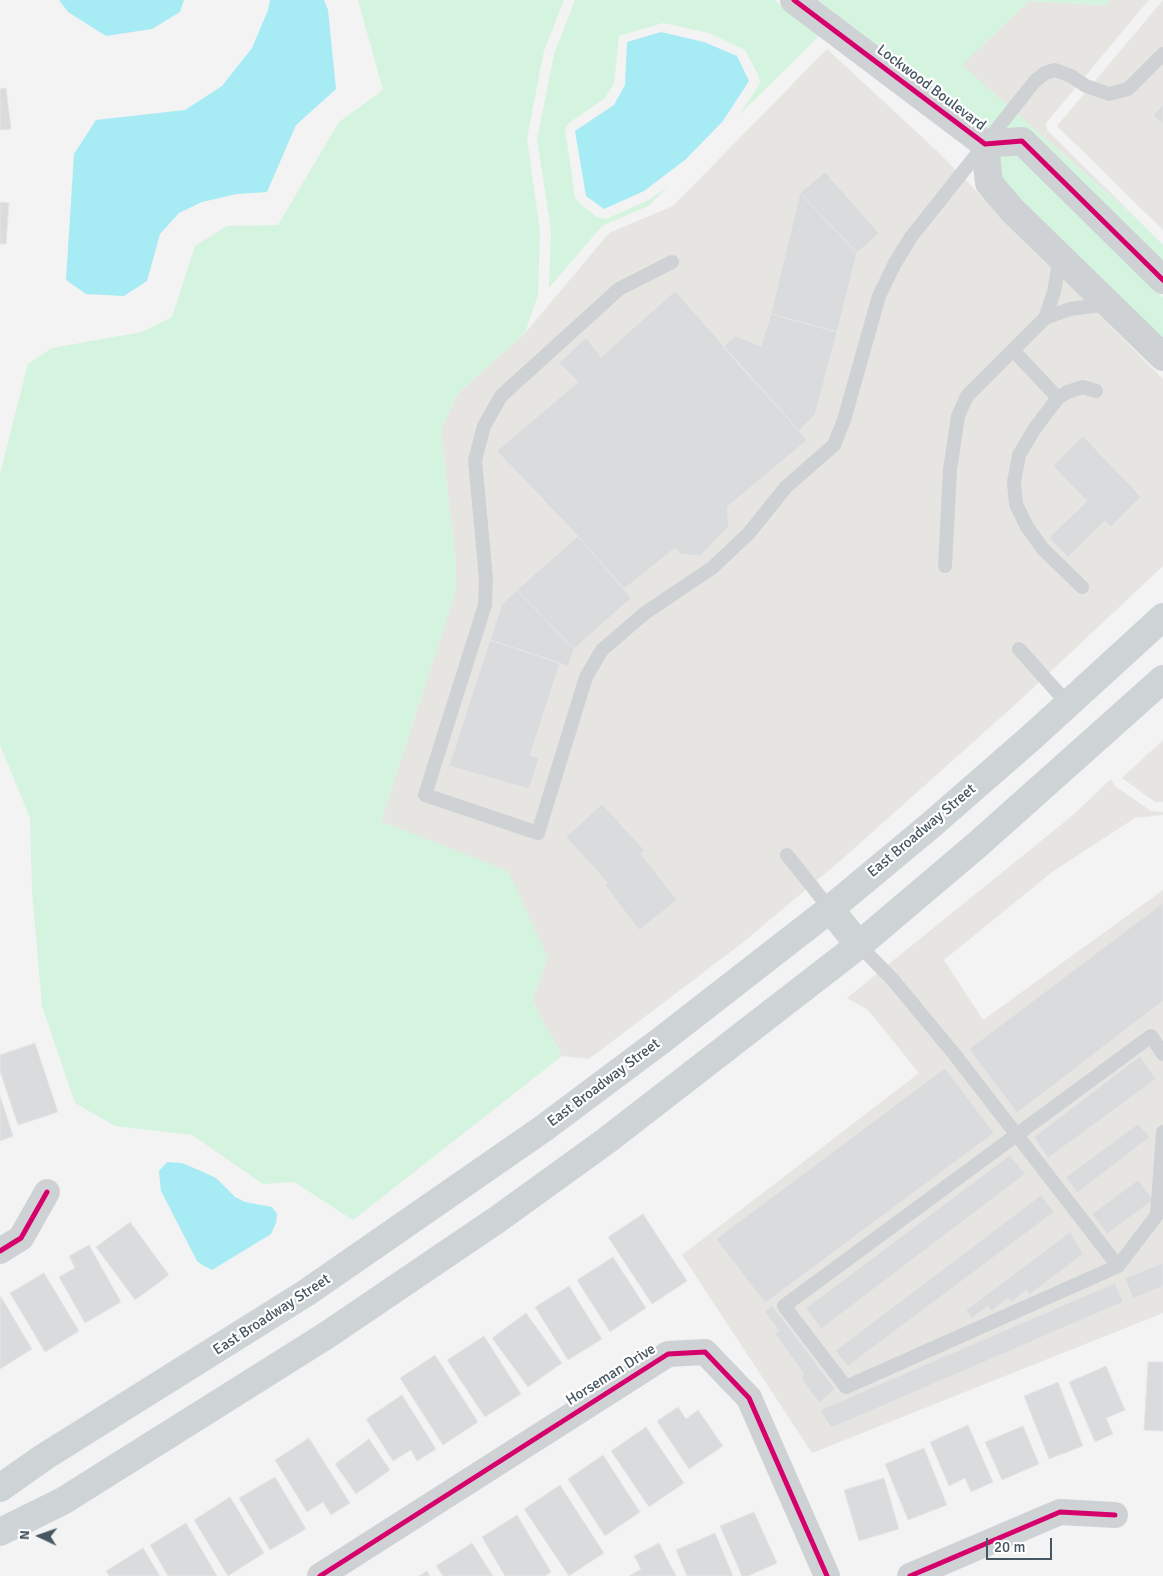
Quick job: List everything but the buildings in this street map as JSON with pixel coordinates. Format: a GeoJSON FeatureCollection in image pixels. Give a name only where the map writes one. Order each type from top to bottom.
{"type":"FeatureCollection","features":[{"type":"Feature","properties":{"kind":"main road","name":"East Broadway Street"},"geometry":{"type":"LineString","coordinates":[[0,1488],[44,1457],[298,1299],[544,1128],[663,1039],[830,909],[1068,704],[1163,617]]}},
{"type":"Feature","properties":{"kind":"main road"},"geometry":{"type":"LineString","coordinates":[[0,1532],[63,1501],[215,1407],[430,1266],[606,1141],[859,945],[977,845],[1163,680]]}},
{"type":"Feature","properties":{"kind":"main road"},"geometry":{"type":"LineString","coordinates":[[830,909],[859,945]]}},
{"type":"Feature","properties":{"kind":"street","name":"Lockwood Boulevard"},"geometry":{"type":"LineString","coordinates":[[794,0],[985,144],[1022,141],[1163,280]]}},
{"type":"Feature","properties":{"kind":"street","name":"Lockwood Boulevard"},"geometry":{"type":"LineString","coordinates":[[985,144],[990,183],[1012,210],[1163,357]]}},
{"type":"Feature","properties":{"kind":"street"},"geometry":{"type":"LineString","coordinates":[[0,1251],[21,1238],[47,1192]]}},
{"type":"Feature","properties":{"kind":"street","name":"Horseman Drive"},"geometry":{"type":"LineString","coordinates":[[320,1576],[668,1354],[705,1352],[749,1398],[827,1576]]}},
{"type":"Feature","properties":{"kind":"street"},"geometry":{"type":"LineString","coordinates":[[910,1576],[1060,1512],[1115,1514]]}},
{"type":"Feature","properties":{"kind":"lane"},"geometry":{"type":"LineString","coordinates":[[672,262],[619,289],[501,396],[484,426],[475,460],[486,579],[484,605],[425,795],[538,833],[586,677],[602,650],[645,613],[712,568],[749,533],[786,487],[834,444],[879,296],[887,280],[911,237],[1035,81],[1045,73],[1055,70],[1071,76],[1086,86],[1109,94],[1128,89],[1163,54]]}},
{"type":"Feature","properties":{"kind":"lane"},"geometry":{"type":"LineString","coordinates":[[1045,318],[1054,292],[1060,257]]}},
{"type":"Feature","properties":{"kind":"lane"},"geometry":{"type":"LineString","coordinates":[[945,566],[950,470],[958,416],[967,396],[1045,318],[1070,309],[1108,304]]}},
{"type":"Feature","properties":{"kind":"lane"},"geometry":{"type":"LineString","coordinates":[[1013,350],[1058,398]]}},
{"type":"Feature","properties":{"kind":"lane"},"geometry":{"type":"LineString","coordinates":[[1082,587],[1043,549],[1027,527],[1016,504],[1014,482],[1019,455],[1035,428],[1058,398],[1067,392],[1083,387],[1096,391]]}},
{"type":"Feature","properties":{"kind":"lane"},"geometry":{"type":"LineString","coordinates":[[1019,649],[1068,704]]}},
{"type":"Feature","properties":{"kind":"lane"},"geometry":{"type":"LineString","coordinates":[[787,855],[830,909]]}},
{"type":"Feature","properties":{"kind":"lane"},"geometry":{"type":"LineString","coordinates":[[859,945],[893,980],[1118,1266]]}},
{"type":"Feature","properties":{"kind":"lane"},"geometry":{"type":"LineString","coordinates":[[1163,1054],[1151,1036],[784,1306],[846,1387],[1118,1266],[1157,1215],[1163,1132]]}},
{"type":"Feature","properties":{"kind":"shaded area"},"geometry":{"type":"Polygon","coordinates":[[[1110,0],[1149,0],[1046,123],[1047,130],[1136,218],[961,65],[1029,1],[1105,5],[1110,0]]]}},
{"type":"Feature","properties":{"kind":"shaded area"},"geometry":{"type":"Polygon","coordinates":[[[1163,0],[1163,230],[1057,126],[1163,0]]]}},
{"type":"Feature","properties":{"kind":"shaded area"},"geometry":{"type":"Polygon","coordinates":[[[827,49],[937,151],[1163,379],[1163,566],[1017,703],[840,861],[741,944],[589,1059],[562,1056],[532,1000],[548,958],[381,821],[455,593],[456,566],[441,430],[457,394],[525,333],[609,233],[673,206],[827,49]]]}},
{"type":"Feature","properties":{"kind":"shaded area"},"geometry":{"type":"Polygon","coordinates":[[[1163,740],[1163,802],[1155,802],[1122,778],[1163,740]]]}},
{"type":"Feature","properties":{"kind":"shaded area"},"geometry":{"type":"Polygon","coordinates":[[[1111,779],[1115,786],[1151,811],[1163,812],[1163,815],[1135,818],[1052,872],[944,960],[983,1020],[1163,890],[1163,1313],[812,1453],[682,1255],[919,1073],[868,1010],[847,998],[1073,815],[1111,779]]]}},
{"type":"Feature","properties":{"kind":"green space"},"geometry":{"type":"Polygon","coordinates":[[[358,0],[564,0],[544,51],[527,138],[540,231],[538,295],[525,333],[457,394],[441,430],[456,566],[455,593],[381,821],[508,871],[548,958],[532,1000],[562,1056],[353,1220],[294,1182],[263,1184],[192,1135],[115,1126],[75,1103],[42,1006],[32,891],[30,818],[0,745],[0,474],[28,364],[52,348],[142,332],[172,317],[195,246],[227,226],[278,225],[339,122],[383,90],[358,0]]]}},
{"type":"Feature","properties":{"kind":"green space"},"geometry":{"type":"Polygon","coordinates":[[[575,0],[774,0],[827,40],[820,35],[739,115],[760,83],[759,77],[745,50],[709,33],[663,23],[619,36],[614,83],[605,98],[569,123],[565,129],[575,197],[579,203],[597,217],[606,219],[649,200],[670,185],[648,206],[602,226],[549,288],[551,230],[537,139],[554,54],[575,0]]]}},
{"type":"Feature","properties":{"kind":"green space"},"geometry":{"type":"Polygon","coordinates":[[[813,0],[1110,0],[1105,5],[1029,1],[962,65],[1136,218],[1163,245],[1163,264],[813,0]]]}},
{"type":"Feature","properties":{"kind":"green space"},"geometry":{"type":"Polygon","coordinates":[[[1017,153],[1163,297],[1163,340],[1022,202],[1002,179],[999,154],[1017,153]]]}},
{"type":"Feature","properties":{"kind":"water"},"geometry":{"type":"Polygon","coordinates":[[[59,0],[184,0],[180,12],[152,29],[106,36],[68,12],[59,0]]]}},
{"type":"Feature","properties":{"kind":"water"},"geometry":{"type":"Polygon","coordinates":[[[270,0],[324,0],[328,10],[336,89],[296,125],[267,192],[237,194],[202,202],[179,213],[160,234],[147,281],[124,296],[86,294],[66,280],[74,154],[96,120],[185,110],[222,86],[252,48],[268,10],[270,0]]]}},
{"type":"Feature","properties":{"kind":"water"},"geometry":{"type":"Polygon","coordinates":[[[661,32],[704,42],[737,56],[749,81],[723,121],[685,160],[644,191],[604,209],[586,196],[575,131],[614,105],[625,85],[627,42],[661,32]]]}},
{"type":"Feature","properties":{"kind":"water"},"geometry":{"type":"Polygon","coordinates":[[[167,1162],[182,1163],[216,1178],[235,1197],[245,1202],[272,1207],[277,1214],[276,1223],[271,1234],[212,1270],[204,1266],[197,1261],[161,1191],[159,1171],[167,1162]]]}},
{"type":"Feature","properties":{"kind":"cycle path"},"geometry":{"type":"LineString","coordinates":[[794,0],[985,144],[1022,141],[1163,280]]}},
{"type":"Feature","properties":{"kind":"cycle path"},"geometry":{"type":"LineString","coordinates":[[0,1251],[21,1238],[47,1192]]}},
{"type":"Feature","properties":{"kind":"cycle path"},"geometry":{"type":"LineString","coordinates":[[320,1576],[668,1354],[705,1352],[749,1398],[827,1576]]}},
{"type":"Feature","properties":{"kind":"cycle path"},"geometry":{"type":"LineString","coordinates":[[910,1576],[1060,1512],[1115,1515]]}}]}
